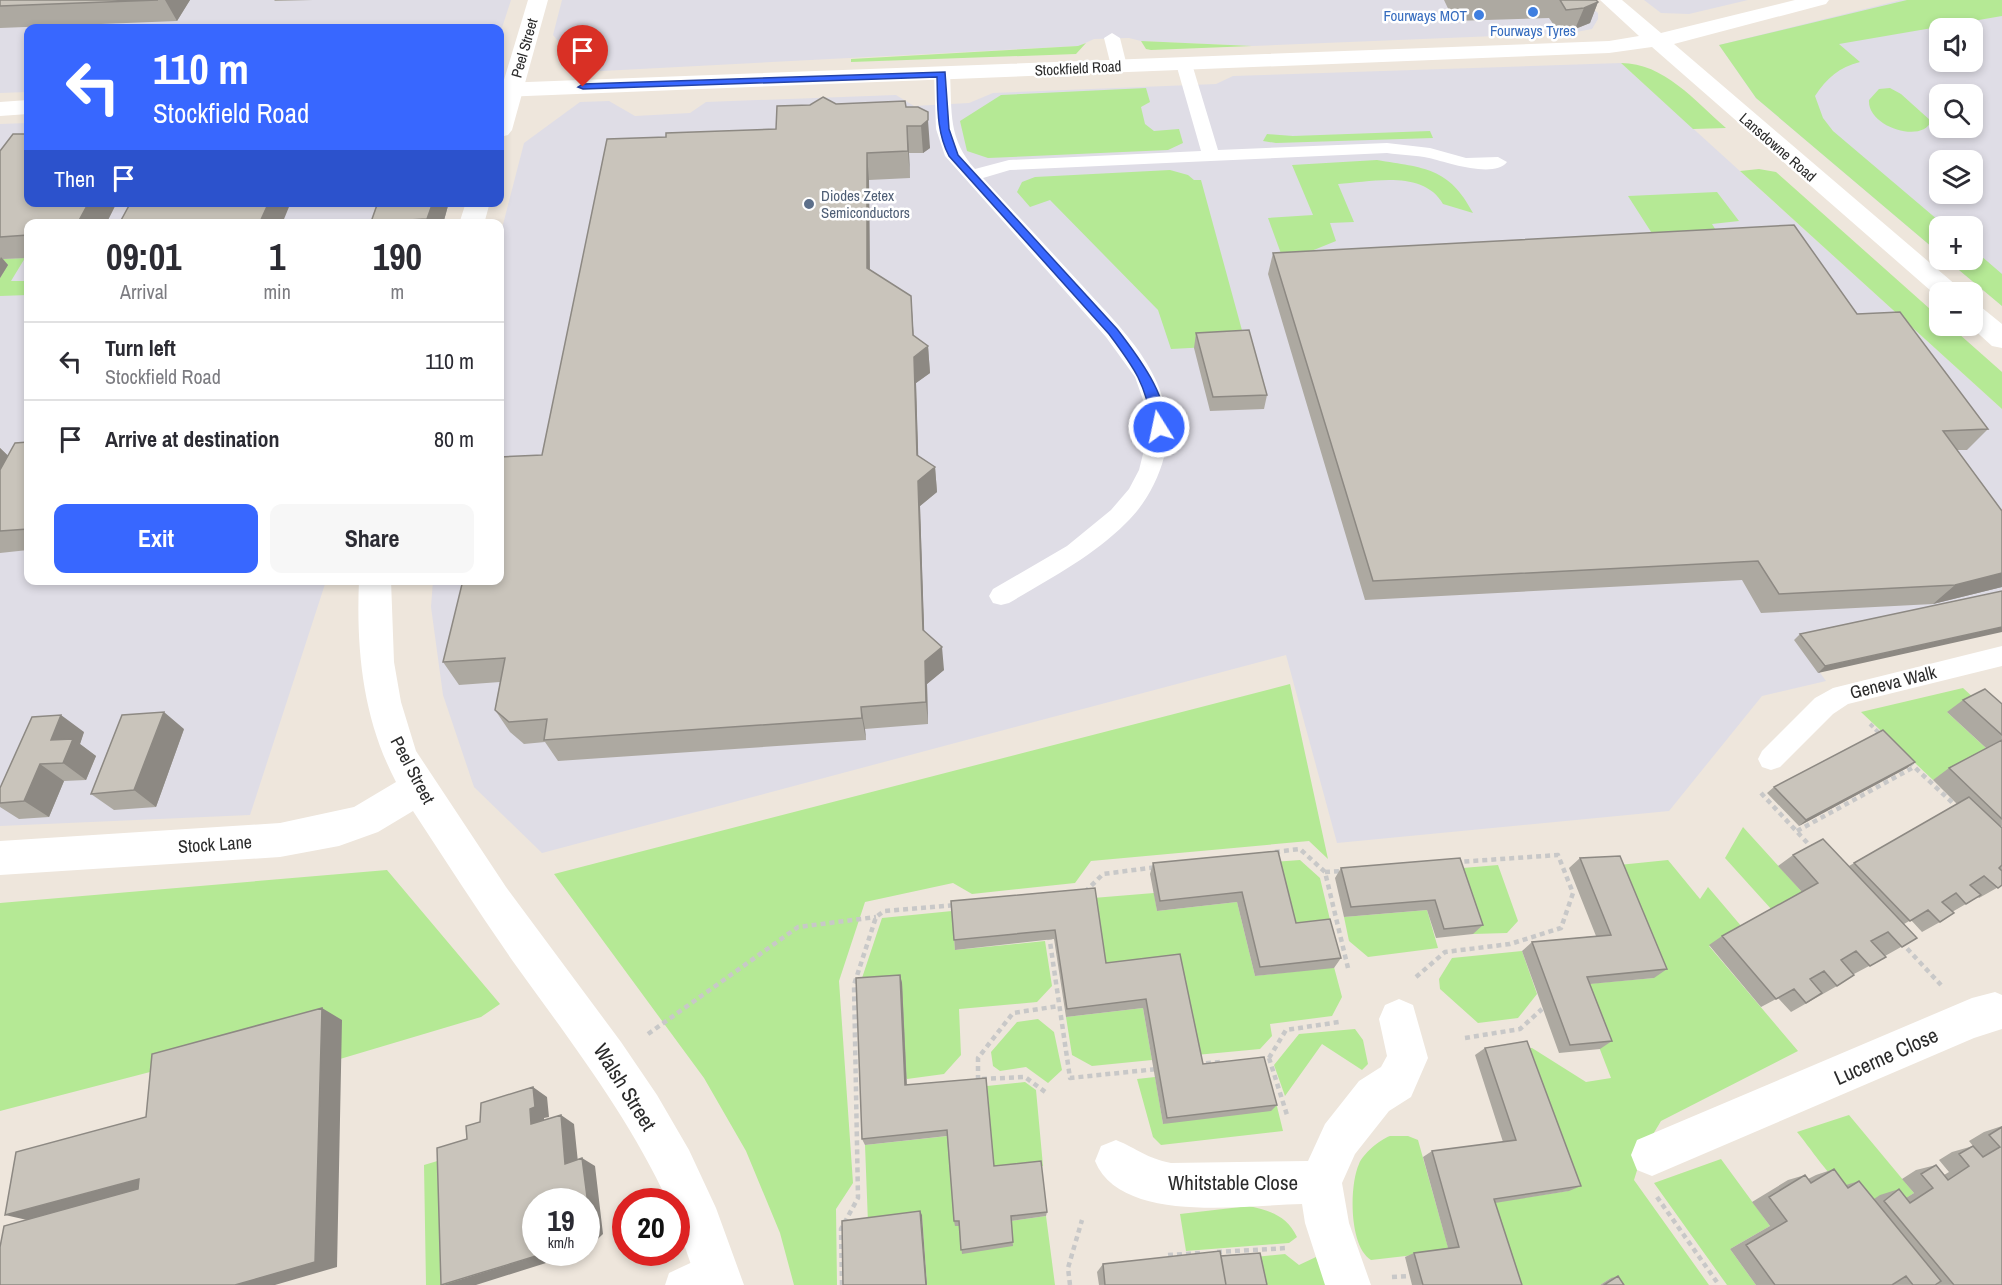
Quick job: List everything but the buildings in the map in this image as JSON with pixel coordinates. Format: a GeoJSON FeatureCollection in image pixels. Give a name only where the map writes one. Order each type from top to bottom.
{"type":"FeatureCollection","features":[{"type":"Feature","properties":{"kind":"street","name":"Peel Street"},"geometry":{"type":"LineString","coordinates":[[506,90],[538,0]]}},
{"type":"Feature","properties":{"kind":"street","name":"Lansdowne Road"},"geometry":{"type":"LineString","coordinates":[[1610,0],[1936,282]]}},
{"type":"Feature","properties":{"kind":"street","name":"Stockfield Road"},"geometry":{"type":"LineString","coordinates":[[506,90],[1609,47],[1657,41],[1819,0]]}},
{"type":"Feature","properties":{"kind":"street"},"geometry":{"type":"LineString","coordinates":[[0,109],[24,108]]}},
{"type":"Feature","properties":{"kind":"street"},"geometry":{"type":"LineString","coordinates":[[1983,323],[2002,339]]}},
{"type":"Feature","properties":{"kind":"street","name":"Peel Street"},"geometry":{"type":"LineString","coordinates":[[375,585],[374,646],[379,678],[396,744],[420,787],[496,908]]}},
{"type":"Feature","properties":{"kind":"street","name":"Stock Lane"},"geometry":{"type":"LineString","coordinates":[[0,858],[280,840],[339,829],[365,820],[420,787]]}},
{"type":"Feature","properties":{"kind":"street","name":"Walsh Street"},"geometry":{"type":"LineString","coordinates":[[496,908],[596,1040],[642,1108],[687,1194],[706,1279]]}},
{"type":"Feature","properties":{"kind":"street","name":"Lucerne Close"},"geometry":{"type":"LineString","coordinates":[[1652,1155],[1983,1015]]}},
{"type":"Feature","properties":{"kind":"street","name":"Whitstable Close"},"geometry":{"type":"LineString","coordinates":[[1348,1285],[1333,1240],[1320,1182],[1340,1139],[1374,1096],[1396,1082],[1408,1058],[1399,1019]]}},
{"type":"Feature","properties":{"kind":"street","name":"Whitstable Close"},"geometry":{"type":"LineString","coordinates":[[1116,1161],[1141,1179],[1171,1185],[1320,1182]]}},
{"type":"Feature","properties":{"kind":"lane"},"geometry":{"type":"LineString","coordinates":[[1112,38],[1119,66]]}},
{"type":"Feature","properties":{"kind":"lane"},"geometry":{"type":"LineString","coordinates":[[1184,64],[1211,156]]}},
{"type":"Feature","properties":{"kind":"lane"},"geometry":{"type":"LineString","coordinates":[[942,74],[941,101],[946,141],[970,176],[1113,332],[1136,362],[1153,393],[1159,427],[1155,460],[1142,489],[1126,510],[1097,537],[1000,596]]}},
{"type":"Feature","properties":{"kind":"lane"},"geometry":{"type":"LineString","coordinates":[[970,176],[1009,165],[1388,148],[1430,153],[1465,163],[1498,162]]}},
{"type":"Feature","properties":{"kind":"lane","name":"Geneva Walk"},"geometry":{"type":"LineString","coordinates":[[1771,759],[1824,706],[1842,695],[2002,656]]}},
{"type":"Feature","properties":{"kind":"path"},"geometry":{"type":"LineString","coordinates":[[1842,695],[1889,742]]}},
{"type":"Feature","properties":{"kind":"path"},"geometry":{"type":"LineString","coordinates":[[1906,758],[1962,812]]}},
{"type":"Feature","properties":{"kind":"path"},"geometry":{"type":"LineString","coordinates":[[1797,831],[1915,767]]}},
{"type":"Feature","properties":{"kind":"path"},"geometry":{"type":"LineString","coordinates":[[1759,791],[1820,856]]}},
{"type":"Feature","properties":{"kind":"path"},"geometry":{"type":"LineString","coordinates":[[1265,854],[1299,849],[1325,872],[1348,968]]}},
{"type":"Feature","properties":{"kind":"path"},"geometry":{"type":"LineString","coordinates":[[1416,977],[1444,952],[1510,944],[1533,934],[1561,928],[1573,893],[1558,855],[1453,862]]}},
{"type":"Feature","properties":{"kind":"path"},"geometry":{"type":"LineString","coordinates":[[1074,894],[1084,893],[1103,874],[1161,867]]}},
{"type":"Feature","properties":{"kind":"path"},"geometry":{"type":"LineString","coordinates":[[1325,872],[1348,870]]}},
{"type":"Feature","properties":{"kind":"path"},"geometry":{"type":"LineString","coordinates":[[648,1034],[798,927],[876,917],[884,911],[964,904]]}},
{"type":"Feature","properties":{"kind":"path"},"geometry":{"type":"LineString","coordinates":[[842,1285],[841,1229],[858,1198],[860,1090],[854,985],[876,917]]}},
{"type":"Feature","properties":{"kind":"path"},"geometry":{"type":"LineString","coordinates":[[1049,931],[1070,1078],[1165,1068]]}},
{"type":"Feature","properties":{"kind":"path"},"geometry":{"type":"LineString","coordinates":[[1898,939],[1983,1015]]}},
{"type":"Feature","properties":{"kind":"path"},"geometry":{"type":"LineString","coordinates":[[978,1080],[978,1058],[1014,1013],[1059,1006]]}},
{"type":"Feature","properties":{"kind":"path"},"geometry":{"type":"LineString","coordinates":[[1464,1038],[1520,1029],[1542,1009]]}},
{"type":"Feature","properties":{"kind":"path"},"geometry":{"type":"LineString","coordinates":[[1287,1115],[1269,1058],[1286,1030],[1339,1022]]}},
{"type":"Feature","properties":{"kind":"path"},"geometry":{"type":"LineString","coordinates":[[1257,1059],[1269,1058]]}},
{"type":"Feature","properties":{"kind":"path"},"geometry":{"type":"LineString","coordinates":[[1187,1065],[1233,1061]]}},
{"type":"Feature","properties":{"kind":"path"},"geometry":{"type":"LineString","coordinates":[[967,1081],[1025,1077],[1048,1094]]}},
{"type":"Feature","properties":{"kind":"path"},"geometry":{"type":"LineString","coordinates":[[1652,1155],[1647,1184],[1719,1285]]}},
{"type":"Feature","properties":{"kind":"path"},"geometry":{"type":"LineString","coordinates":[[1070,1285],[1068,1268],[1082,1220]]}},
{"type":"Feature","properties":{"kind":"path"},"geometry":{"type":"LineString","coordinates":[[1168,1255],[1295,1248],[1333,1240]]}},
{"type":"Feature","properties":{"kind":"shaded area"},"geometry":{"type":"Polygon","coordinates":[[[0,0],[511,0],[503,24],[24,24],[24,92],[0,93],[0,0]]]}},
{"type":"Feature","properties":{"kind":"shaded area"},"geometry":{"type":"Polygon","coordinates":[[[562,0],[1583,0],[1598,13],[1598,19],[1592,29],[1571,33],[1252,46],[1141,41],[1129,38],[1094,39],[1079,46],[583,72],[553,35],[562,0]]]}},
{"type":"Feature","properties":{"kind":"shaded area"},"geometry":{"type":"Polygon","coordinates":[[[1644,0],[1748,0],[1689,14],[1661,13],[1644,0]]]}},
{"type":"Feature","properties":{"kind":"shaded area"},"geometry":{"type":"Polygon","coordinates":[[[1901,0],[2002,0],[2002,306],[1983,290],[1983,282],[1973,282],[1959,270],[1983,270],[1983,216],[1929,216],[1929,245],[1756,98],[1719,45],[1901,0]]]}},
{"type":"Feature","properties":{"kind":"shaded area"},"geometry":{"type":"Polygon","coordinates":[[[1621,63],[2002,409],[2002,597],[1797,641],[1826,681],[1762,696],[1669,811],[1337,843],[1286,655],[542,853],[474,787],[443,695],[431,607],[433,585],[504,585],[504,220],[524,143],[580,102],[609,101],[635,116],[690,113],[706,102],[896,95],[914,106],[969,103],[993,93],[1216,84],[1233,76],[1621,63]]]}},
{"type":"Feature","properties":{"kind":"shaded area"},"geometry":{"type":"Polygon","coordinates":[[[24,123],[24,207],[448,207],[444,219],[24,219],[24,585],[325,585],[250,815],[0,826],[0,124],[24,123]]]}},
{"type":"Feature","properties":{"kind":"green space"},"geometry":{"type":"Polygon","coordinates":[[[1907,0],[2002,0],[2002,16],[1983,19],[1929,18],[1929,29],[1839,44],[1860,62],[1834,74],[1815,96],[1823,118],[1833,131],[1933,216],[1929,216],[1929,245],[1756,98],[1719,45],[1907,0]]]}},
{"type":"Feature","properties":{"kind":"green space"},"geometry":{"type":"Polygon","coordinates":[[[1141,41],[1252,46],[1151,50],[1146,49],[1141,41]]]}},
{"type":"Feature","properties":{"kind":"green space"},"geometry":{"type":"Polygon","coordinates":[[[1086,43],[1076,54],[851,62],[851,59],[1078,46],[1086,43]]]}},
{"type":"Feature","properties":{"kind":"green space"},"geometry":{"type":"Polygon","coordinates":[[[1621,63],[1651,69],[1665,76],[1726,128],[1693,129],[1621,63]]]}},
{"type":"Feature","properties":{"kind":"green space"},"geometry":{"type":"Polygon","coordinates":[[[1146,88],[1150,102],[1141,107],[1145,124],[1154,131],[1179,129],[1183,143],[1168,150],[988,158],[967,151],[960,121],[1001,95],[1146,88]]]}},
{"type":"Feature","properties":{"kind":"green space"},"geometry":{"type":"Polygon","coordinates":[[[1890,88],[1901,94],[1929,119],[1926,128],[1907,132],[1886,125],[1877,118],[1871,110],[1869,100],[1879,89],[1890,88]]]}},
{"type":"Feature","properties":{"kind":"green space"},"geometry":{"type":"Polygon","coordinates":[[[1430,131],[1433,138],[1276,143],[1263,141],[1267,134],[1293,136],[1430,131]]]}},
{"type":"Feature","properties":{"kind":"green space"},"geometry":{"type":"Polygon","coordinates":[[[1377,160],[1434,172],[1454,186],[1473,213],[1443,204],[1434,193],[1410,182],[1380,180],[1338,184],[1354,222],[1330,223],[1336,241],[1294,258],[1283,259],[1268,218],[1313,215],[1292,165],[1377,160]]]}},
{"type":"Feature","properties":{"kind":"green space"},"geometry":{"type":"Polygon","coordinates":[[[1759,169],[1776,172],[1929,308],[1929,336],[1961,336],[2002,372],[2002,409],[1740,171],[1759,169]]]}},
{"type":"Feature","properties":{"kind":"green space"},"geometry":{"type":"Polygon","coordinates":[[[1170,170],[1188,175],[1194,180],[1201,180],[1246,345],[1171,349],[1158,310],[1050,200],[1030,207],[1017,192],[1022,182],[1035,177],[1170,170]]]}},
{"type":"Feature","properties":{"kind":"green space"},"geometry":{"type":"Polygon","coordinates":[[[1717,192],[1739,221],[1712,224],[1719,235],[1662,249],[1628,196],[1717,192]]]}},
{"type":"Feature","properties":{"kind":"green space"},"geometry":{"type":"Polygon","coordinates":[[[24,258],[11,281],[24,281],[24,295],[0,296],[0,278],[7,265],[0,259],[24,258]]]}},
{"type":"Feature","properties":{"kind":"green space"},"geometry":{"type":"Polygon","coordinates":[[[1983,258],[2002,274],[2002,306],[1983,290],[1983,282],[1973,282],[1959,270],[1983,270],[1983,258]]]}},
{"type":"Feature","properties":{"kind":"green space"},"geometry":{"type":"Polygon","coordinates":[[[1290,684],[1328,859],[1309,841],[1091,861],[1075,883],[972,894],[953,883],[865,902],[839,981],[853,1183],[836,1209],[837,1285],[794,1285],[780,1233],[746,1151],[704,1078],[554,874],[1290,684]]]}},
{"type":"Feature","properties":{"kind":"green space"},"geometry":{"type":"Polygon","coordinates":[[[1963,688],[2002,724],[1947,712],[1988,750],[1933,780],[1861,712],[1963,688]]]}},
{"type":"Feature","properties":{"kind":"green space"},"geometry":{"type":"Polygon","coordinates":[[[1743,827],[1803,893],[1772,910],[1725,858],[1743,827]]]}},
{"type":"Feature","properties":{"kind":"green space"},"geometry":{"type":"Polygon","coordinates":[[[1300,860],[1320,878],[1332,928],[1290,932],[1273,862],[1300,860]]]}},
{"type":"Feature","properties":{"kind":"green space"},"geometry":{"type":"Polygon","coordinates":[[[1668,860],[1700,899],[1708,887],[1742,927],[1709,946],[1798,1051],[1661,1121],[1643,1151],[1634,1180],[1709,1285],[1616,1285],[1611,1278],[1600,1285],[1510,1285],[1484,1204],[1568,1191],[1516,1049],[1532,1048],[1586,1082],[1611,1078],[1575,985],[1654,978],[1609,866],[1668,860]]]}},
{"type":"Feature","properties":{"kind":"green space"},"geometry":{"type":"Polygon","coordinates":[[[1498,865],[1518,921],[1507,933],[1473,934],[1451,869],[1498,865]]]}},
{"type":"Feature","properties":{"kind":"green space"},"geometry":{"type":"Polygon","coordinates":[[[387,870],[500,1004],[481,1017],[340,1059],[177,1065],[0,1111],[0,903],[387,870]]]}},
{"type":"Feature","properties":{"kind":"green space"},"geometry":{"type":"Polygon","coordinates":[[[1154,893],[1157,911],[1237,902],[1255,976],[1334,967],[1342,997],[1332,1016],[1270,1024],[1272,1036],[1260,1049],[1196,1055],[1104,972],[1093,898],[1154,893]]]}},
{"type":"Feature","properties":{"kind":"green space"},"geometry":{"type":"Polygon","coordinates":[[[1427,910],[1438,948],[1368,957],[1349,941],[1344,917],[1427,910]]]}},
{"type":"Feature","properties":{"kind":"green space"},"geometry":{"type":"Polygon","coordinates":[[[952,911],[955,950],[1045,941],[1052,986],[1037,1002],[959,1009],[961,1055],[944,1074],[907,1079],[859,987],[882,918],[952,911]]]}},
{"type":"Feature","properties":{"kind":"green space"},"geometry":{"type":"Polygon","coordinates":[[[1522,951],[1537,994],[1518,1018],[1478,1023],[1440,989],[1439,979],[1452,958],[1522,951]]]}},
{"type":"Feature","properties":{"kind":"green space"},"geometry":{"type":"Polygon","coordinates":[[[1143,1008],[1152,1060],[1092,1066],[1072,1055],[1066,1017],[1143,1008]]]}},
{"type":"Feature","properties":{"kind":"green space"},"geometry":{"type":"Polygon","coordinates":[[[1038,1019],[1054,1032],[1062,1070],[1048,1083],[1026,1067],[1000,1071],[993,1066],[991,1052],[1017,1022],[1038,1019]]]}},
{"type":"Feature","properties":{"kind":"green space"},"geometry":{"type":"Polygon","coordinates":[[[1355,1029],[1363,1040],[1368,1064],[1362,1070],[1322,1044],[1285,1096],[1274,1065],[1299,1034],[1355,1029]]]}},
{"type":"Feature","properties":{"kind":"green space"},"geometry":{"type":"Polygon","coordinates":[[[1155,1077],[1163,1124],[1272,1086],[1283,1131],[1161,1145],[1153,1137],[1137,1079],[1155,1077]]]}},
{"type":"Feature","properties":{"kind":"green space"},"geometry":{"type":"Polygon","coordinates":[[[1025,1082],[1036,1090],[1043,1166],[994,1172],[987,1086],[1025,1082]]]}},
{"type":"Feature","properties":{"kind":"green space"},"geometry":{"type":"Polygon","coordinates":[[[1849,1115],[1914,1193],[1893,1207],[1876,1208],[1862,1203],[1849,1194],[1797,1132],[1849,1115]]]}},
{"type":"Feature","properties":{"kind":"green space"},"geometry":{"type":"Polygon","coordinates":[[[948,1136],[1011,1221],[1046,1216],[1055,1285],[927,1285],[922,1215],[868,1223],[865,1145],[948,1136]]]}},
{"type":"Feature","properties":{"kind":"green space"},"geometry":{"type":"Polygon","coordinates":[[[1390,1136],[1408,1136],[1418,1140],[1449,1251],[1371,1260],[1358,1243],[1353,1215],[1356,1174],[1361,1160],[1368,1152],[1390,1136]]]}},
{"type":"Feature","properties":{"kind":"green space"},"geometry":{"type":"Polygon","coordinates":[[[454,1156],[459,1285],[426,1285],[424,1165],[454,1156]]]}},
{"type":"Feature","properties":{"kind":"green space"},"geometry":{"type":"Polygon","coordinates":[[[1721,1159],[1770,1226],[1730,1249],[1756,1285],[1727,1285],[1654,1183],[1721,1159]]]}},
{"type":"Feature","properties":{"kind":"green space"},"geometry":{"type":"Polygon","coordinates":[[[1249,1206],[1283,1219],[1297,1237],[1289,1243],[1186,1251],[1180,1214],[1249,1206]]]}},
{"type":"Feature","properties":{"kind":"green space"},"geometry":{"type":"Polygon","coordinates":[[[1285,1254],[1299,1265],[1316,1257],[1327,1285],[1261,1285],[1255,1257],[1285,1254]]]}},
{"type":"Feature","properties":{"kind":"place","name":"Fourways Tyres"},"geometry":{"type":"Point","coordinates":[1533,12]}},
{"type":"Feature","properties":{"kind":"place","name":"Fourways MOT"},"geometry":{"type":"Point","coordinates":[1479,15]}},
{"type":"Feature","properties":{"kind":"place","name":"Diodes Zetex Semiconductors"},"geometry":{"type":"Point","coordinates":[809,204]}},
{"type":"Feature","properties":{"kind":"route"},"geometry":{"type":"LineString","coordinates":[[583,87],[942,74],[941,101],[944,129],[946,141],[954,156],[1113,332],[1136,362],[1153,393],[1159,427]]}}]}
